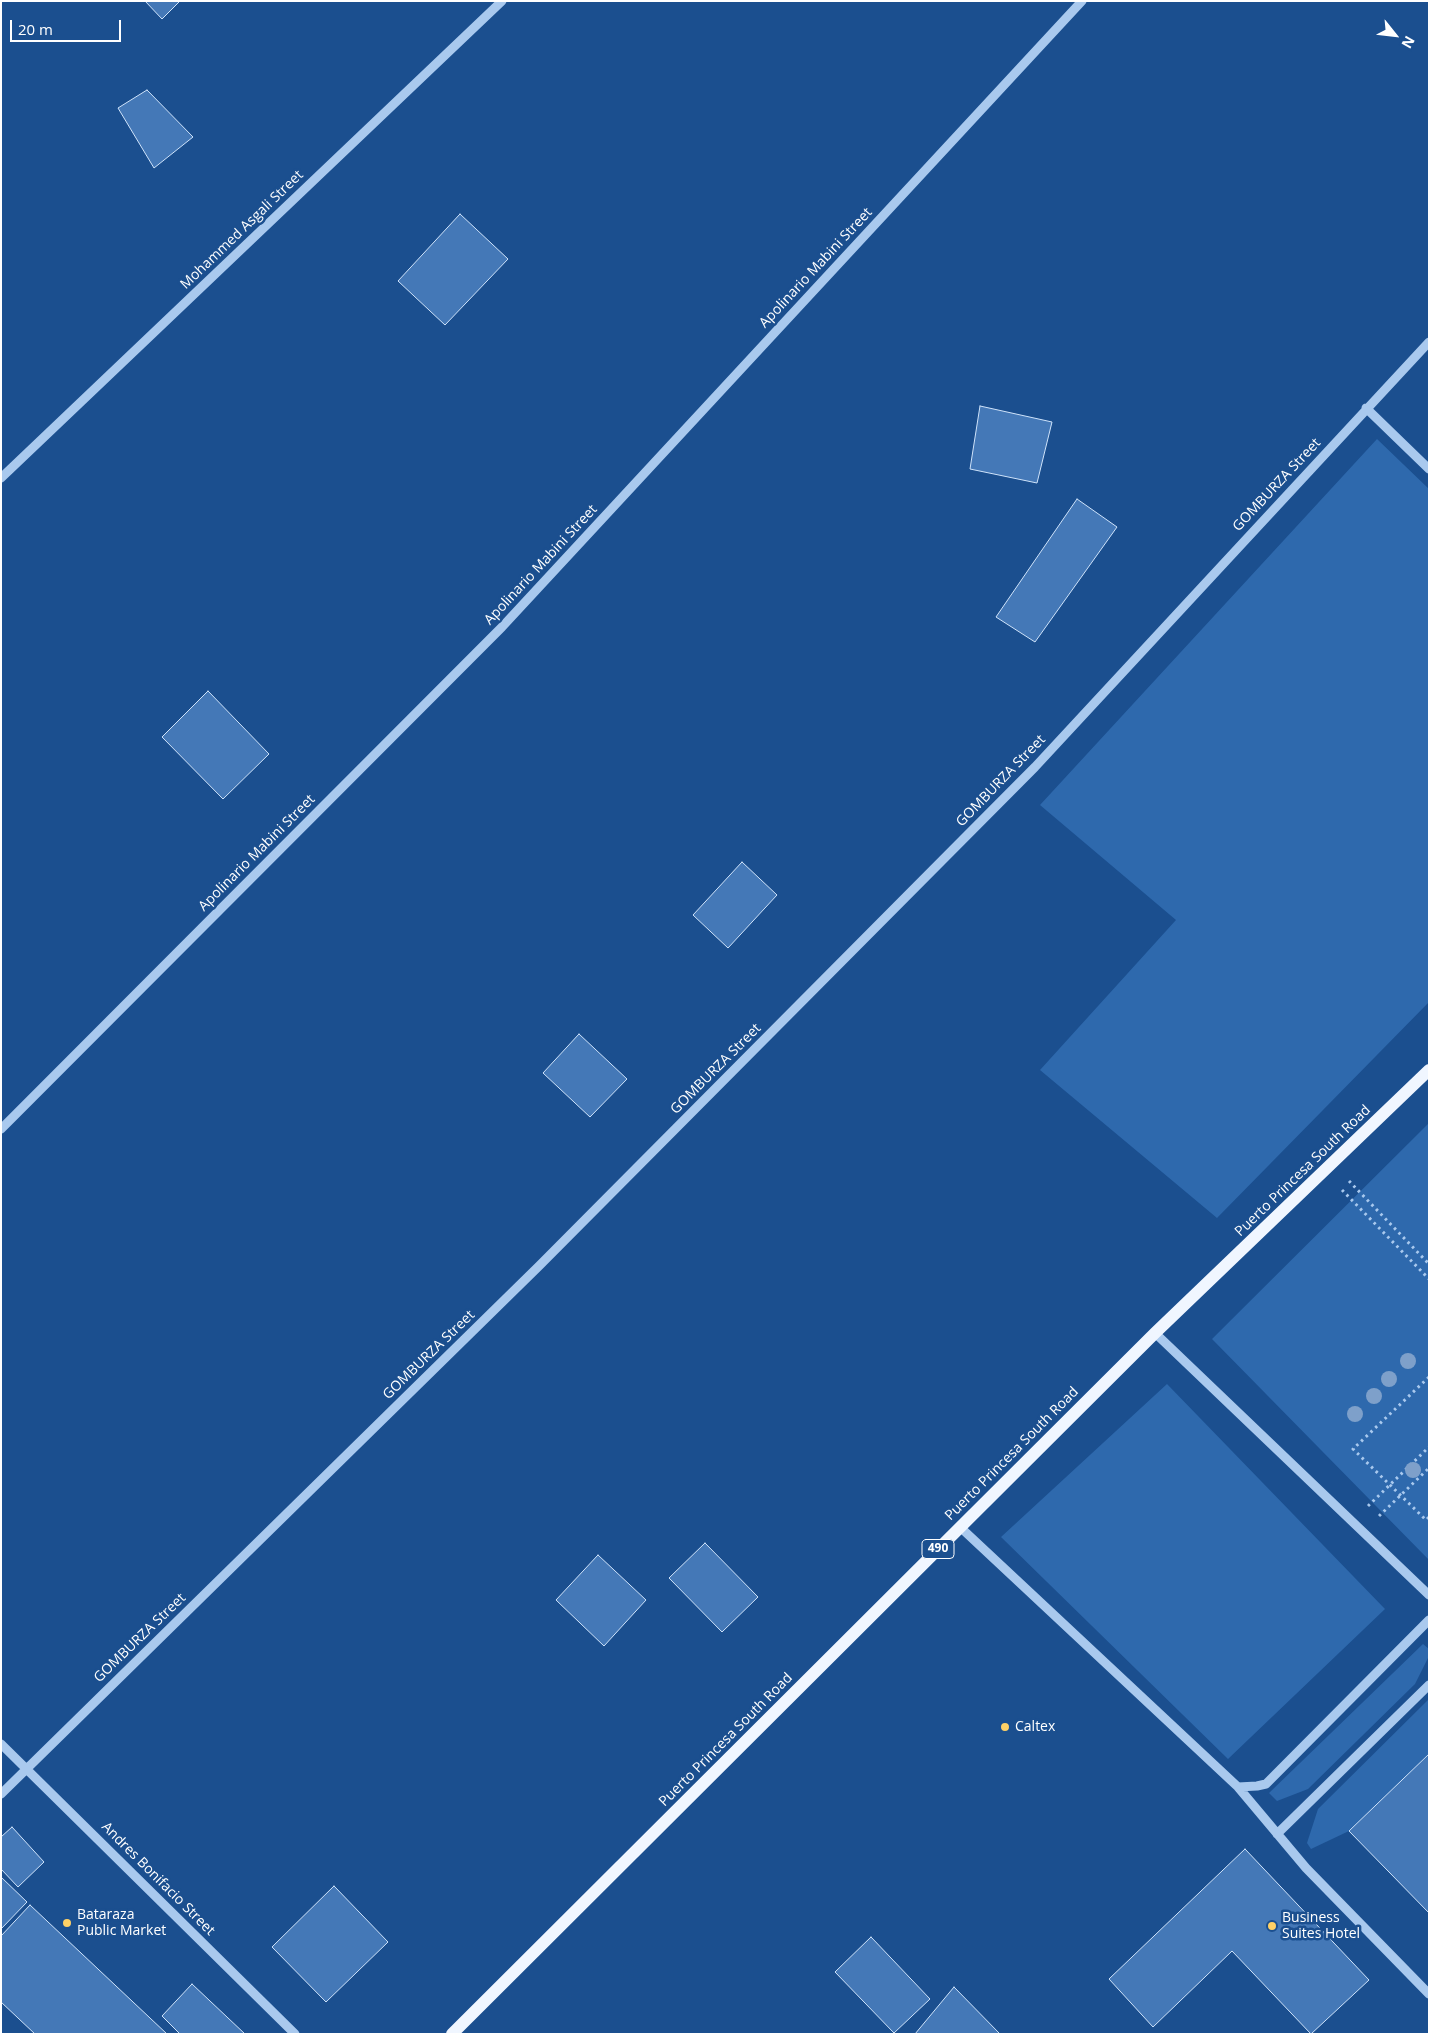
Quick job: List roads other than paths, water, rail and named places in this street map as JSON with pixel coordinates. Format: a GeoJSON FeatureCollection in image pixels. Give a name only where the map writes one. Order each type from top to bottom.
{"type":"FeatureCollection","features":[{"type":"Feature","properties":{"kind":"main road","name":"Puerto Princesa South Road"},"geometry":{"type":"LineString","coordinates":[[452,2034],[1155,1333],[1429,1070]]}},
{"type":"Feature","properties":{"kind":"street","name":"Mohammed Asgali Street"},"geometry":{"type":"LineString","coordinates":[[1,478],[502,1]]}},
{"type":"Feature","properties":{"kind":"street","name":"Apolinario Mabini Street"},"geometry":{"type":"LineString","coordinates":[[1,1129],[502,627],[1082,1]]}},
{"type":"Feature","properties":{"kind":"street","name":"GOMBURZA Street"},"geometry":{"type":"LineString","coordinates":[[1,1794],[539,1266],[1035,767],[1429,342]]}},
{"type":"Feature","properties":{"kind":"street"},"geometry":{"type":"LineString","coordinates":[[1366,408],[1429,469]]}},
{"type":"Feature","properties":{"kind":"street"},"geometry":{"type":"LineString","coordinates":[[1155,1333],[1429,1596]]}},
{"type":"Feature","properties":{"kind":"street"},"geometry":{"type":"LineString","coordinates":[[960,1527],[1238,1787],[1306,1868],[1429,1994]]}},
{"type":"Feature","properties":{"kind":"street"},"geometry":{"type":"LineString","coordinates":[[1238,1787],[1266,1784],[1429,1620]]}},
{"type":"Feature","properties":{"kind":"street"},"geometry":{"type":"LineString","coordinates":[[1277,1834],[1429,1685]]}},
{"type":"Feature","properties":{"kind":"street","name":"Andres Bonifacio Street"},"geometry":{"type":"LineString","coordinates":[[1,1744],[295,2034]]}},
{"type":"Feature","properties":{"kind":"place","name":"Caltex"},"geometry":{"type":"Point","coordinates":[1005,1727]}},
{"type":"Feature","properties":{"kind":"place","name":"Bataraza Public Market"},"geometry":{"type":"Point","coordinates":[67,1923]}},
{"type":"Feature","properties":{"kind":"place","name":"Business Suites Hotel"},"geometry":{"type":"Point","coordinates":[1272,1926]}}]}
